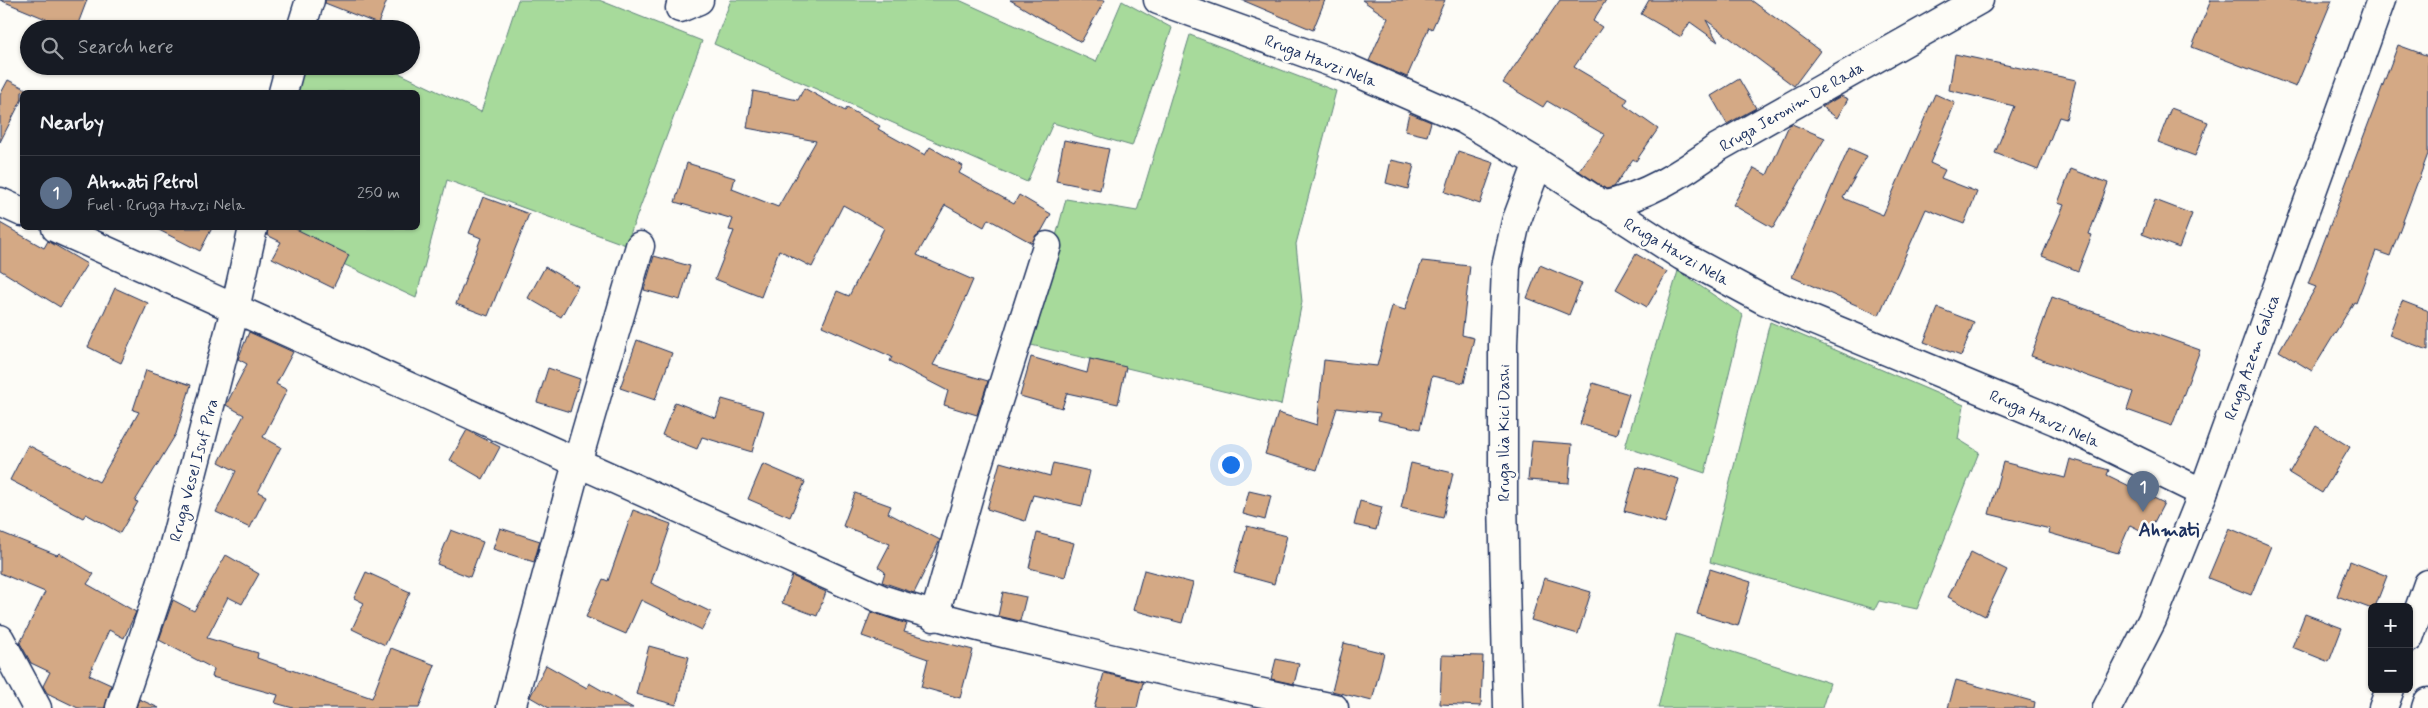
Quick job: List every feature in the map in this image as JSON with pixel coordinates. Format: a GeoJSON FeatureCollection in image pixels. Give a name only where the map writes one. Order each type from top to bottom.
{"type":"FeatureCollection","features":[{"type":"Feature","properties":{"kind":"main road"},"geometry":{"type":"LineString","coordinates":[[304,20],[310,0]]}},
{"type":"Feature","properties":{"kind":"main road","name":"Rruga Havzi Nela"},"geometry":{"type":"LineString","coordinates":[[1158,0],[1347,68],[1463,119],[1538,163],[1682,256],[1764,300],[2056,421],[2202,492]]}},
{"type":"Feature","properties":{"kind":"main road","name":"Rruga Jeronim De Rada"},"geometry":{"type":"LineString","coordinates":[[1602,206],[1622,202],[1659,186],[1760,123],[1978,0]]}},
{"type":"Feature","properties":{"kind":"main road","name":"Rruga Azem Galica"},"geometry":{"type":"LineString","coordinates":[[2107,708],[2152,620],[2202,492],[2381,0]]}},
{"type":"Feature","properties":{"kind":"main road"},"geometry":{"type":"LineString","coordinates":[[284,90],[288,75]]}},
{"type":"Feature","properties":{"kind":"main road","name":"Rruga Ilia Kici Dashi"},"geometry":{"type":"LineString","coordinates":[[1508,708],[1503,501],[1503,344],[1506,267],[1516,222],[1538,163]]}},
{"type":"Feature","properties":{"kind":"main road"},"geometry":{"type":"LineString","coordinates":[[0,202],[20,211]]}},
{"type":"Feature","properties":{"kind":"main road"},"geometry":{"type":"LineString","coordinates":[[60,230],[881,599],[934,616],[1211,683],[1334,708]]}},
{"type":"Feature","properties":{"kind":"main road","name":"Rruga Vesel Isuf Pira"},"geometry":{"type":"LineString","coordinates":[[120,708],[172,552],[235,309],[253,230]]}},
{"type":"Feature","properties":{"kind":"main road"},"geometry":{"type":"LineString","coordinates":[[511,708],[577,463],[640,246]]}},
{"type":"Feature","properties":{"kind":"main road"},"geometry":{"type":"LineString","coordinates":[[934,616],[977,467],[1047,246]]}},
{"type":"Feature","properties":{"kind":"main road"},"geometry":{"type":"LineString","coordinates":[[2413,627],[2428,584]]}},
{"type":"Feature","properties":{"kind":"main road"},"geometry":{"type":"LineString","coordinates":[[0,639],[37,708]]}},
{"type":"Feature","properties":{"kind":"main road"},"geometry":{"type":"LineString","coordinates":[[2383,708],[2389,693]]}},
{"type":"Feature","properties":{"kind":"main road"},"geometry":{"type":"LineString","coordinates":[[2426,708],[2428,702]]}},
{"type":"Feature","properties":{"kind":"green space"},"geometry":{"type":"Polygon","coordinates":[[[518,0],[599,0],[702,41],[626,245],[447,180],[416,298],[270,230],[420,230],[420,90],[296,90],[300,75],[403,75],[481,112],[518,0]]]}},
{"type":"Feature","properties":{"kind":"green space"},"geometry":{"type":"Polygon","coordinates":[[[731,0],[959,0],[1096,62],[1122,1],[1172,28],[1132,146],[1053,123],[1027,182],[714,44],[731,0]]]}},
{"type":"Feature","properties":{"kind":"green space"},"geometry":{"type":"Polygon","coordinates":[[[1190,35],[1336,91],[1296,244],[1302,302],[1281,405],[1027,344],[1066,199],[1137,211],[1190,35]]]}},
{"type":"Feature","properties":{"kind":"green space"},"geometry":{"type":"Polygon","coordinates":[[[1678,271],[1743,315],[1705,473],[1625,447],[1678,271]]]}},
{"type":"Feature","properties":{"kind":"green space"},"geometry":{"type":"Polygon","coordinates":[[[1770,322],[1964,405],[1958,439],[1979,452],[1917,609],[1879,601],[1875,609],[1710,562],[1770,322]]]}},
{"type":"Feature","properties":{"kind":"green space"},"geometry":{"type":"Polygon","coordinates":[[[1676,634],[1830,683],[1822,708],[1658,708],[1676,634]]]}},
{"type":"Feature","properties":{"kind":"building"},"geometry":{"type":"Polygon","coordinates":[[[0,0],[87,0],[79,20],[48,20],[0,0]]]}},
{"type":"Feature","properties":{"kind":"building"},"geometry":{"type":"Polygon","coordinates":[[[325,0],[387,0],[380,20],[368,20],[325,3],[325,0]]]}},
{"type":"Feature","properties":{"kind":"building"},"geometry":{"type":"Polygon","coordinates":[[[1010,0],[1105,0],[1081,42],[1010,0]]]}},
{"type":"Feature","properties":{"kind":"building"},"geometry":{"type":"Polygon","coordinates":[[[1242,0],[1325,0],[1313,30],[1242,0]]]}},
{"type":"Feature","properties":{"kind":"building"},"geometry":{"type":"Polygon","coordinates":[[[1362,0],[1445,0],[1432,29],[1429,27],[1407,77],[1369,61],[1388,18],[1362,0]]]}},
{"type":"Feature","properties":{"kind":"building"},"geometry":{"type":"Polygon","coordinates":[[[1560,0],[1606,0],[1593,21],[1602,27],[1574,67],[1628,99],[1624,105],[1658,129],[1636,161],[1633,159],[1614,187],[1606,189],[1579,171],[1605,135],[1547,101],[1543,107],[1503,83],[1560,0]]]}},
{"type":"Feature","properties":{"kind":"building"},"geometry":{"type":"Polygon","coordinates":[[[1649,0],[1751,0],[1820,51],[1794,86],[1706,20],[1718,42],[1690,22],[1681,37],[1641,14],[1649,0]]]}},
{"type":"Feature","properties":{"kind":"building"},"geometry":{"type":"Polygon","coordinates":[[[2211,0],[2332,0],[2296,87],[2192,47],[2211,0]]]}},
{"type":"Feature","properties":{"kind":"building"},"geometry":{"type":"Polygon","coordinates":[[[2398,45],[2428,56],[2428,154],[2390,256],[2376,251],[2356,303],[2354,302],[2312,371],[2279,351],[2316,287],[2308,284],[2398,45]]]}},
{"type":"Feature","properties":{"kind":"building"},"geometry":{"type":"Polygon","coordinates":[[[1955,54],[2076,80],[2066,119],[2059,117],[2038,170],[1995,153],[2014,106],[1949,90],[1955,54]]]}},
{"type":"Feature","properties":{"kind":"building"},"geometry":{"type":"Polygon","coordinates":[[[1739,79],[1756,108],[1727,124],[1711,96],[1739,79]]]}},
{"type":"Feature","properties":{"kind":"building"},"geometry":{"type":"Polygon","coordinates":[[[8,80],[28,90],[20,90],[20,103],[0,142],[0,95],[8,80]]]}},
{"type":"Feature","properties":{"kind":"building"},"geometry":{"type":"Polygon","coordinates":[[[804,88],[845,111],[847,108],[880,126],[878,129],[925,155],[930,147],[963,166],[959,173],[1014,204],[1019,195],[1051,214],[1032,243],[988,219],[984,227],[945,205],[917,255],[973,280],[952,329],[933,365],[988,381],[977,415],[944,405],[948,391],[890,361],[892,357],[822,326],[837,291],[849,296],[884,228],[843,205],[812,267],[779,250],[761,297],[715,279],[734,231],[729,230],[733,219],[675,202],[687,163],[735,178],[732,189],[778,207],[816,141],[747,128],[753,91],[798,100],[804,88]]]}},
{"type":"Feature","properties":{"kind":"building"},"geometry":{"type":"Polygon","coordinates":[[[1935,94],[1955,103],[1930,163],[1945,170],[1941,178],[1977,192],[1964,224],[1926,209],[1879,315],[1792,277],[1849,148],[1867,156],[1843,198],[1883,215],[1935,94]]]}},
{"type":"Feature","properties":{"kind":"building"},"geometry":{"type":"Polygon","coordinates":[[[1841,96],[1848,99],[1837,118],[1822,107],[1841,96]]]}},
{"type":"Feature","properties":{"kind":"building"},"geometry":{"type":"Polygon","coordinates":[[[2171,108],[2208,122],[2195,156],[2158,142],[2171,108]]]}},
{"type":"Feature","properties":{"kind":"building"},"geometry":{"type":"Polygon","coordinates":[[[1409,113],[1431,122],[1427,136],[1405,131],[1409,113]]]}},
{"type":"Feature","properties":{"kind":"building"},"geometry":{"type":"Polygon","coordinates":[[[1792,124],[1825,138],[1773,228],[1733,205],[1754,168],[1767,175],[1789,125],[1792,124]]]}},
{"type":"Feature","properties":{"kind":"building"},"geometry":{"type":"Polygon","coordinates":[[[1064,140],[1109,149],[1100,190],[1056,181],[1064,140]]]}},
{"type":"Feature","properties":{"kind":"building"},"geometry":{"type":"Polygon","coordinates":[[[1458,151],[1494,163],[1480,204],[1445,192],[1458,151]]]}},
{"type":"Feature","properties":{"kind":"building"},"geometry":{"type":"Polygon","coordinates":[[[1391,160],[1414,165],[1408,189],[1386,183],[1391,160]]]}},
{"type":"Feature","properties":{"kind":"building"},"geometry":{"type":"Polygon","coordinates":[[[2071,169],[2108,183],[2089,234],[2092,235],[2078,271],[2042,256],[2064,205],[2058,203],[2071,169]]]}},
{"type":"Feature","properties":{"kind":"building"},"geometry":{"type":"Polygon","coordinates":[[[483,197],[529,214],[488,316],[456,304],[481,238],[469,233],[483,197]]]}},
{"type":"Feature","properties":{"kind":"building"},"geometry":{"type":"Polygon","coordinates":[[[2155,200],[2192,214],[2179,248],[2142,234],[2155,200]]]}},
{"type":"Feature","properties":{"kind":"building"},"geometry":{"type":"Polygon","coordinates":[[[0,223],[44,248],[48,241],[87,264],[60,307],[0,270],[0,223]]]}},
{"type":"Feature","properties":{"kind":"building"},"geometry":{"type":"Polygon","coordinates":[[[159,230],[211,230],[200,251],[159,230]]]}},
{"type":"Feature","properties":{"kind":"building"},"geometry":{"type":"Polygon","coordinates":[[[268,230],[298,230],[349,255],[333,288],[272,258],[281,242],[267,235],[268,230]]]}},
{"type":"Feature","properties":{"kind":"building"},"geometry":{"type":"Polygon","coordinates":[[[1636,254],[1667,272],[1647,307],[1616,289],[1636,254]]]}},
{"type":"Feature","properties":{"kind":"building"},"geometry":{"type":"Polygon","coordinates":[[[654,256],[690,266],[680,300],[644,290],[654,256]]]}},
{"type":"Feature","properties":{"kind":"building"},"geometry":{"type":"Polygon","coordinates":[[[1422,261],[1470,266],[1462,335],[1474,338],[1464,383],[1432,376],[1420,429],[1378,420],[1380,413],[1337,408],[1317,470],[1265,454],[1278,413],[1317,425],[1324,360],[1377,366],[1392,306],[1405,310],[1422,261]]]}},
{"type":"Feature","properties":{"kind":"building"},"geometry":{"type":"Polygon","coordinates":[[[1540,265],[1582,283],[1569,315],[1527,298],[1540,265]]]}},
{"type":"Feature","properties":{"kind":"building"},"geometry":{"type":"Polygon","coordinates":[[[545,267],[578,286],[561,317],[528,298],[545,267]]]}},
{"type":"Feature","properties":{"kind":"building"},"geometry":{"type":"Polygon","coordinates":[[[115,288],[148,303],[121,363],[88,347],[115,288]]]}},
{"type":"Feature","properties":{"kind":"building"},"geometry":{"type":"Polygon","coordinates":[[[2052,297],[2200,350],[2172,426],[2127,410],[2133,392],[2031,356],[2052,297]]]}},
{"type":"Feature","properties":{"kind":"building"},"geometry":{"type":"Polygon","coordinates":[[[2402,301],[2428,311],[2428,350],[2389,335],[2402,301]]]}},
{"type":"Feature","properties":{"kind":"building"},"geometry":{"type":"Polygon","coordinates":[[[1938,308],[1974,322],[1961,356],[1924,342],[1938,308]]]}},
{"type":"Feature","properties":{"kind":"building"},"geometry":{"type":"Polygon","coordinates":[[[249,332],[293,352],[276,384],[287,390],[263,437],[281,447],[258,492],[266,496],[250,528],[216,512],[236,471],[219,462],[244,415],[226,405],[247,364],[238,359],[249,332]]]}},
{"type":"Feature","properties":{"kind":"building"},"geometry":{"type":"Polygon","coordinates":[[[637,340],[672,353],[655,400],[620,388],[637,340]]]}},
{"type":"Feature","properties":{"kind":"building"},"geometry":{"type":"Polygon","coordinates":[[[1031,357],[1087,373],[1090,359],[1126,367],[1118,404],[1067,393],[1062,408],[1020,396],[1031,357]]]}},
{"type":"Feature","properties":{"kind":"building"},"geometry":{"type":"Polygon","coordinates":[[[548,368],[580,379],[570,412],[537,402],[548,368]]]}},
{"type":"Feature","properties":{"kind":"building"},"geometry":{"type":"Polygon","coordinates":[[[146,370],[191,385],[176,434],[135,501],[138,502],[120,533],[86,514],[83,518],[10,480],[28,445],[99,482],[139,412],[133,410],[146,370]]]}},
{"type":"Feature","properties":{"kind":"building"},"geometry":{"type":"Polygon","coordinates":[[[1593,383],[1629,394],[1616,435],[1580,424],[1593,383]]]}},
{"type":"Feature","properties":{"kind":"building"},"geometry":{"type":"Polygon","coordinates":[[[722,399],[764,411],[752,452],[702,437],[697,449],[662,435],[675,402],[716,418],[722,399]]]}},
{"type":"Feature","properties":{"kind":"building"},"geometry":{"type":"Polygon","coordinates":[[[2316,426],[2350,447],[2322,493],[2289,473],[2316,426]]]}},
{"type":"Feature","properties":{"kind":"building"},"geometry":{"type":"Polygon","coordinates":[[[467,430],[500,447],[483,479],[450,460],[467,430]]]}},
{"type":"Feature","properties":{"kind":"building"},"geometry":{"type":"Polygon","coordinates":[[[1532,441],[1572,444],[1569,483],[1528,480],[1532,441]]]}},
{"type":"Feature","properties":{"kind":"building"},"geometry":{"type":"Polygon","coordinates":[[[2070,459],[2109,470],[2107,475],[2164,503],[2148,534],[2130,525],[2118,553],[2049,533],[2050,529],[1989,514],[2003,462],[2065,478],[2070,459]]]}},
{"type":"Feature","properties":{"kind":"building"},"geometry":{"type":"Polygon","coordinates":[[[1000,462],[1050,476],[1053,463],[1090,471],[1082,506],[1033,495],[1025,521],[987,509],[1000,462]]]}},
{"type":"Feature","properties":{"kind":"building"},"geometry":{"type":"Polygon","coordinates":[[[1411,463],[1453,473],[1443,518],[1401,508],[1411,463]]]}},
{"type":"Feature","properties":{"kind":"building"},"geometry":{"type":"Polygon","coordinates":[[[763,464],[805,482],[790,517],[748,499],[763,464]]]}},
{"type":"Feature","properties":{"kind":"building"},"geometry":{"type":"Polygon","coordinates":[[[1637,467],[1679,479],[1665,523],[1624,511],[1637,467]]]}},
{"type":"Feature","properties":{"kind":"building"},"geometry":{"type":"Polygon","coordinates":[[[1249,491],[1271,496],[1265,520],[1243,514],[1249,491]]]}},
{"type":"Feature","properties":{"kind":"building"},"geometry":{"type":"Polygon","coordinates":[[[855,493],[891,506],[888,513],[940,540],[914,593],[882,582],[885,572],[878,567],[890,544],[843,526],[855,493]]]}},
{"type":"Feature","properties":{"kind":"building"},"geometry":{"type":"Polygon","coordinates":[[[1360,501],[1382,507],[1376,530],[1354,525],[1360,501]]]}},
{"type":"Feature","properties":{"kind":"building"},"geometry":{"type":"Polygon","coordinates":[[[633,510],[671,524],[651,583],[711,612],[702,630],[641,600],[626,634],[586,617],[603,579],[608,581],[633,510]]]}},
{"type":"Feature","properties":{"kind":"building"},"geometry":{"type":"Polygon","coordinates":[[[1247,526],[1287,536],[1274,584],[1234,573],[1247,526]]]}},
{"type":"Feature","properties":{"kind":"building"},"geometry":{"type":"Polygon","coordinates":[[[500,528],[540,541],[534,562],[493,549],[500,528]]]}},
{"type":"Feature","properties":{"kind":"building"},"geometry":{"type":"Polygon","coordinates":[[[2229,528],[2271,546],[2251,595],[2208,578],[2229,528]]]}},
{"type":"Feature","properties":{"kind":"building"},"geometry":{"type":"Polygon","coordinates":[[[451,530],[483,542],[470,577],[437,564],[451,530]]]}},
{"type":"Feature","properties":{"kind":"building"},"geometry":{"type":"Polygon","coordinates":[[[0,532],[57,555],[59,553],[94,574],[87,584],[136,612],[124,638],[109,630],[89,675],[111,685],[105,708],[78,708],[47,693],[43,686],[50,672],[31,663],[20,643],[45,592],[0,573],[0,532]]]}},
{"type":"Feature","properties":{"kind":"building"},"geometry":{"type":"Polygon","coordinates":[[[1037,533],[1074,543],[1065,577],[1029,568],[1037,533]]]}},
{"type":"Feature","properties":{"kind":"building"},"geometry":{"type":"Polygon","coordinates":[[[1971,552],[2007,570],[1985,616],[1948,597],[1971,552]]]}},
{"type":"Feature","properties":{"kind":"building"},"geometry":{"type":"Polygon","coordinates":[[[226,555],[259,574],[242,604],[228,597],[207,638],[258,653],[257,658],[372,698],[391,648],[435,665],[419,708],[293,708],[275,703],[278,695],[212,677],[214,669],[159,640],[173,600],[194,611],[226,555]]]}},
{"type":"Feature","properties":{"kind":"building"},"geometry":{"type":"Polygon","coordinates":[[[2350,561],[2387,576],[2377,603],[2368,603],[2368,608],[2337,596],[2350,561]]]}},
{"type":"Feature","properties":{"kind":"building"},"geometry":{"type":"Polygon","coordinates":[[[1710,569],[1751,582],[1738,626],[1697,614],[1710,569]]]}},
{"type":"Feature","properties":{"kind":"building"},"geometry":{"type":"Polygon","coordinates":[[[1144,570],[1193,583],[1182,623],[1133,610],[1144,570]]]}},
{"type":"Feature","properties":{"kind":"building"},"geometry":{"type":"Polygon","coordinates":[[[366,572],[410,592],[385,645],[352,629],[364,603],[354,598],[366,572]]]}},
{"type":"Feature","properties":{"kind":"building"},"geometry":{"type":"Polygon","coordinates":[[[792,576],[826,592],[817,616],[782,603],[792,576]]]}},
{"type":"Feature","properties":{"kind":"building"},"geometry":{"type":"Polygon","coordinates":[[[1544,578],[1591,592],[1578,634],[1531,620],[1544,578]]]}},
{"type":"Feature","properties":{"kind":"building"},"geometry":{"type":"Polygon","coordinates":[[[1003,592],[1026,597],[1020,621],[998,616],[1003,592]]]}},
{"type":"Feature","properties":{"kind":"building"},"geometry":{"type":"Polygon","coordinates":[[[871,612],[907,624],[904,632],[973,650],[960,698],[921,687],[928,659],[862,636],[871,612]]]}},
{"type":"Feature","properties":{"kind":"building"},"geometry":{"type":"Polygon","coordinates":[[[2305,614],[2342,628],[2329,662],[2292,647],[2305,614]]]}},
{"type":"Feature","properties":{"kind":"building"},"geometry":{"type":"Polygon","coordinates":[[[1344,643],[1384,653],[1372,701],[1332,691],[1344,643]]]}},
{"type":"Feature","properties":{"kind":"building"},"geometry":{"type":"Polygon","coordinates":[[[649,646],[689,657],[676,705],[636,694],[649,646]]]}},
{"type":"Feature","properties":{"kind":"building"},"geometry":{"type":"Polygon","coordinates":[[[1442,655],[1483,656],[1481,706],[1440,704],[1442,655]]]}},
{"type":"Feature","properties":{"kind":"building"},"geometry":{"type":"Polygon","coordinates":[[[1276,659],[1299,664],[1294,684],[1271,679],[1276,659]]]}},
{"type":"Feature","properties":{"kind":"building"},"geometry":{"type":"Polygon","coordinates":[[[546,665],[587,688],[589,683],[633,708],[549,708],[530,697],[546,665]]]}},
{"type":"Feature","properties":{"kind":"building"},"geometry":{"type":"Polygon","coordinates":[[[1104,673],[1143,682],[1137,708],[1094,708],[1104,673]]]}},
{"type":"Feature","properties":{"kind":"building"},"geometry":{"type":"Polygon","coordinates":[[[1956,680],[2035,702],[2034,708],[1948,708],[1956,680]]]}},
{"type":"Feature","properties":{"kind":"building"},"geometry":{"type":"Polygon","coordinates":[[[139,699],[159,708],[136,708],[139,699]]]}},
{"type":"Feature","properties":{"kind":"place","name":"Ahmati Petrol"},"geometry":{"type":"Point","coordinates":[2143,512]}},
{"type":"Feature","properties":{"kind":"district","name":"Ahmati"},"geometry":{"type":"Point","coordinates":[2169,529]}}]}
